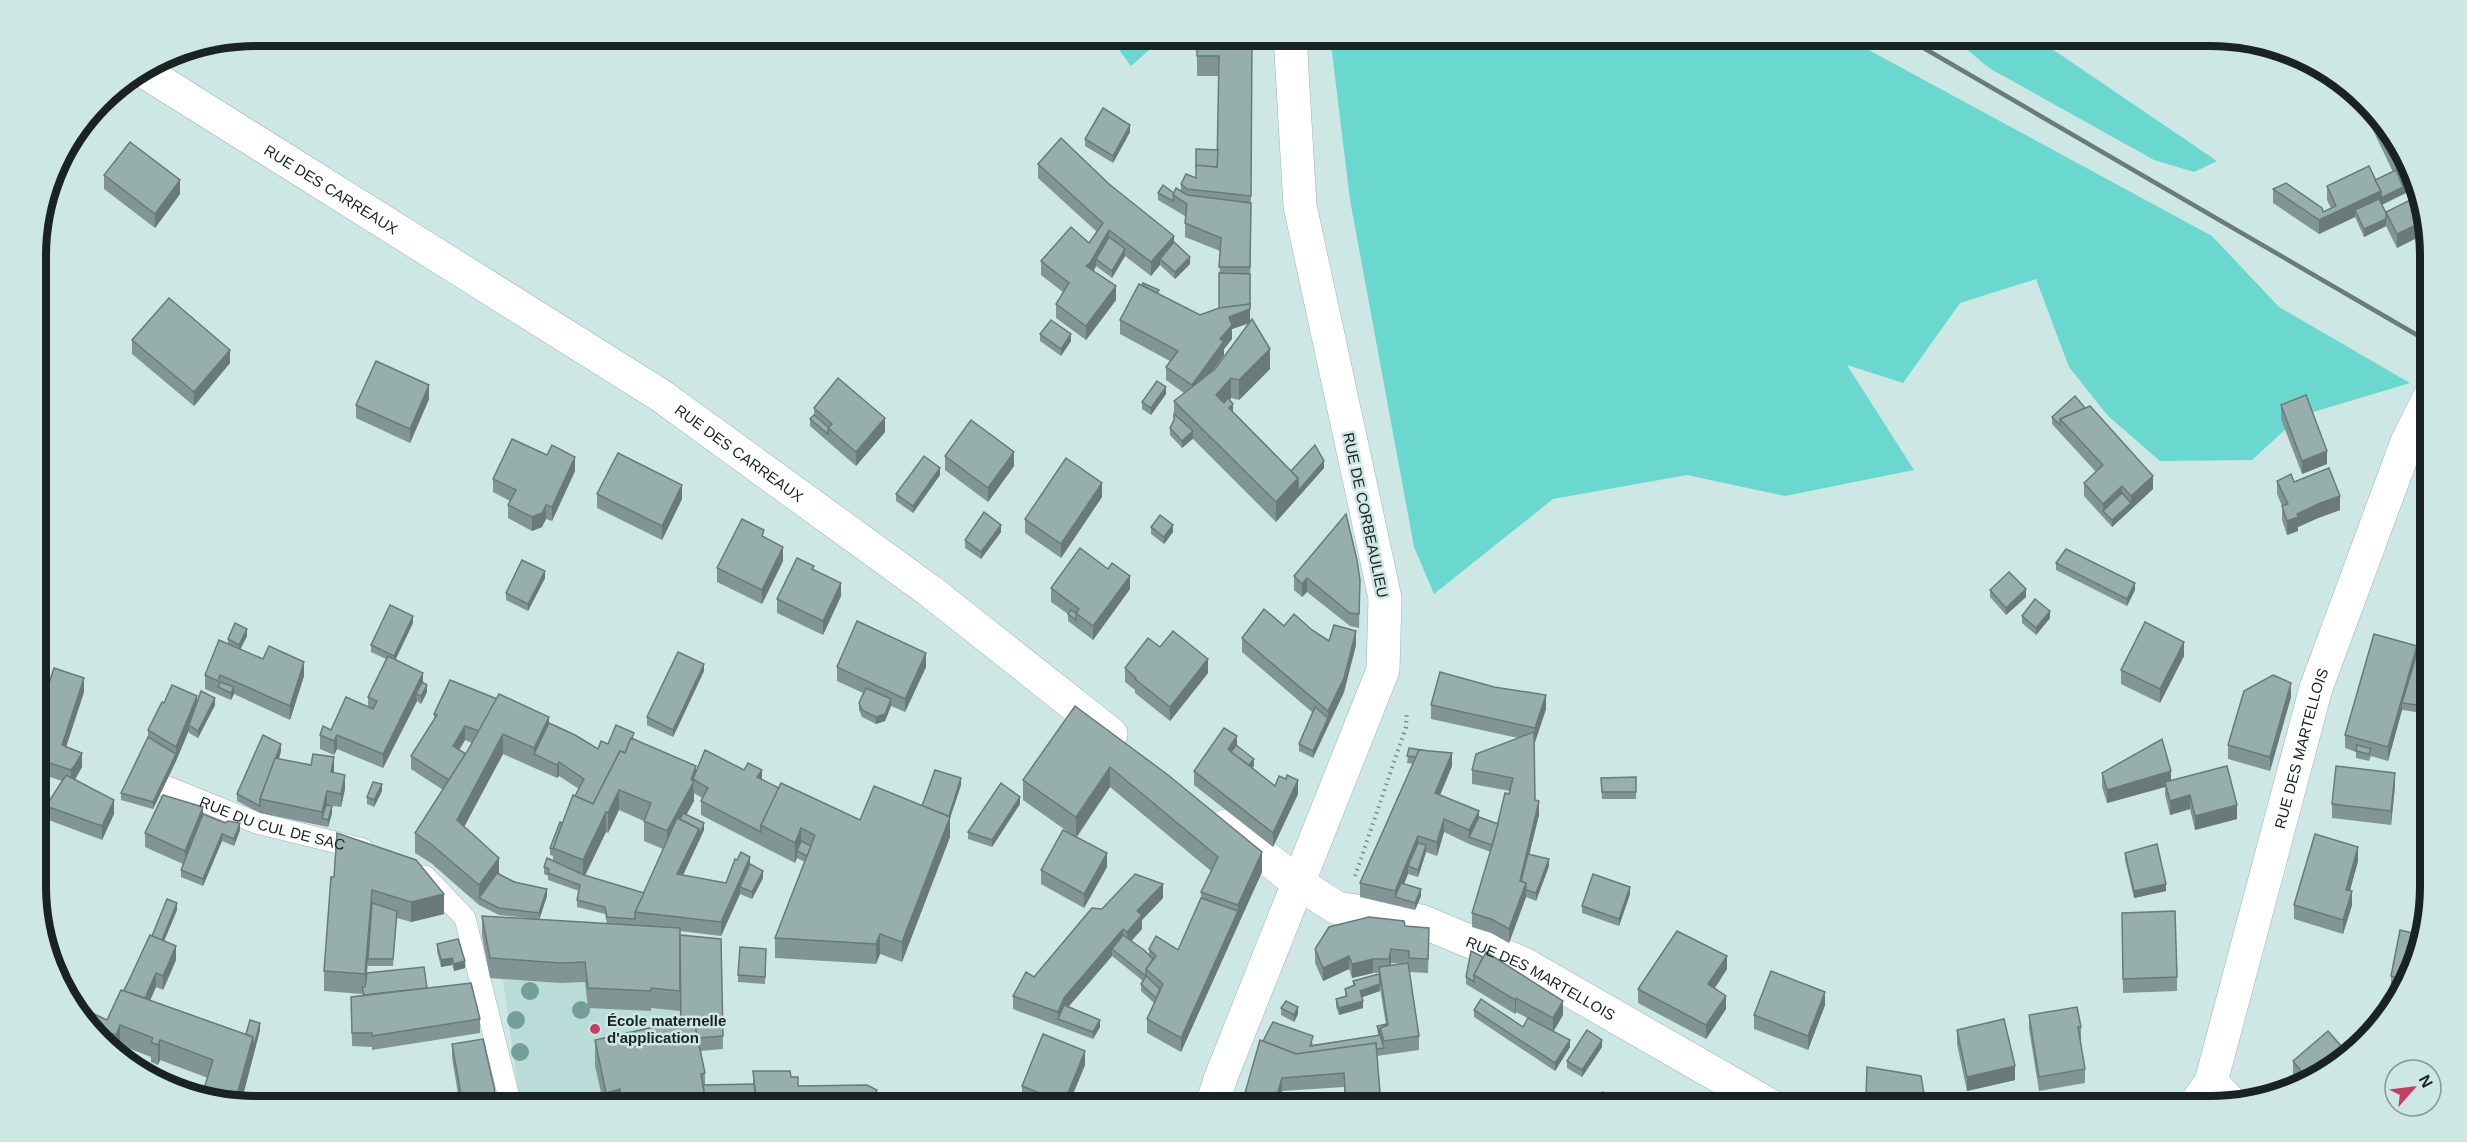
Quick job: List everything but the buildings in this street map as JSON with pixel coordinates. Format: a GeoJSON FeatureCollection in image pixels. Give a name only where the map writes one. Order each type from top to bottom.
{"type":"FeatureCollection","features":[{"type":"Feature","properties":{"kind":"street","name":"RUE DE CORBEAULIEU"},"geometry":{"type":"LineString","coordinates":[[1213,1096],[1383,670],[1385,598],[1300,206],[1291,46]]}},
{"type":"Feature","properties":{"kind":"street","name":"RUE DES CARREAUX"},"geometry":{"type":"LineString","coordinates":[[150,75],[660,395],[930,591],[1133,752]]}},
{"type":"Feature","properties":{"kind":"street","name":"RUE DES MARTELLOIS"},"geometry":{"type":"LineString","coordinates":[[2213,1095],[2316,688],[2407,442],[2421,414]]}},
{"type":"Feature","properties":{"kind":"street"},"geometry":{"type":"LineString","coordinates":[[1206,810],[1298,883]]}},
{"type":"Feature","properties":{"kind":"street","name":"RUE DES MARTELLOIS"},"geometry":{"type":"LineString","coordinates":[[1298,883],[1337,908],[1421,921],[1524,964],[1752,1095]]}},
{"type":"Feature","properties":{"kind":"lane","name":"RUE DU CUL DE SAC"},"geometry":{"type":"LineString","coordinates":[[165,786],[257,823],[378,852]]}},
{"type":"Feature","properties":{"kind":"lane"},"geometry":{"type":"LineString","coordinates":[[411,860],[465,918],[509,1096]]}},
{"type":"Feature","properties":{"kind":"lane"},"geometry":{"type":"LineString","coordinates":[[465,918],[488,920]]}},
{"type":"Feature","properties":{"kind":"shaded area"},"geometry":{"type":"Polygon","coordinates":[[[1331,46],[1862,46],[2212,236],[2279,307],[2410,383],[2300,416],[2252,460],[2160,461],[2108,416],[2069,367],[2036,279],[1960,303],[1903,383],[1847,365],[1914,470],[1785,496],[1687,475],[1553,499],[1434,594],[1414,547],[1350,200],[1331,46]]]}},
{"type":"Feature","properties":{"kind":"shaded area"},"geometry":{"type":"Polygon","coordinates":[[[1963,46],[2048,46],[2217,161],[2194,172],[2154,160],[1989,68],[1963,46]]]}},
{"type":"Feature","properties":{"kind":"shaded area"},"geometry":{"type":"Polygon","coordinates":[[[1117,47],[1153,47],[1131,66],[1117,47]]]}},
{"type":"Feature","properties":{"kind":"shaded area","name":"École maternelle d'application"},"geometry":{"type":"Polygon","coordinates":[[[482,936],[680,948],[701,1096],[519,1096],[503,979],[490,978],[482,936]]]}},
{"type":"Feature","properties":{"kind":"railway"},"geometry":{"type":"LineString","coordinates":[[1920,46],[2421,337]]}},
{"type":"Feature","properties":{"kind":"place","name":"École maternelle d'application"},"geometry":{"type":"Point","coordinates":[595,1029]}}]}
